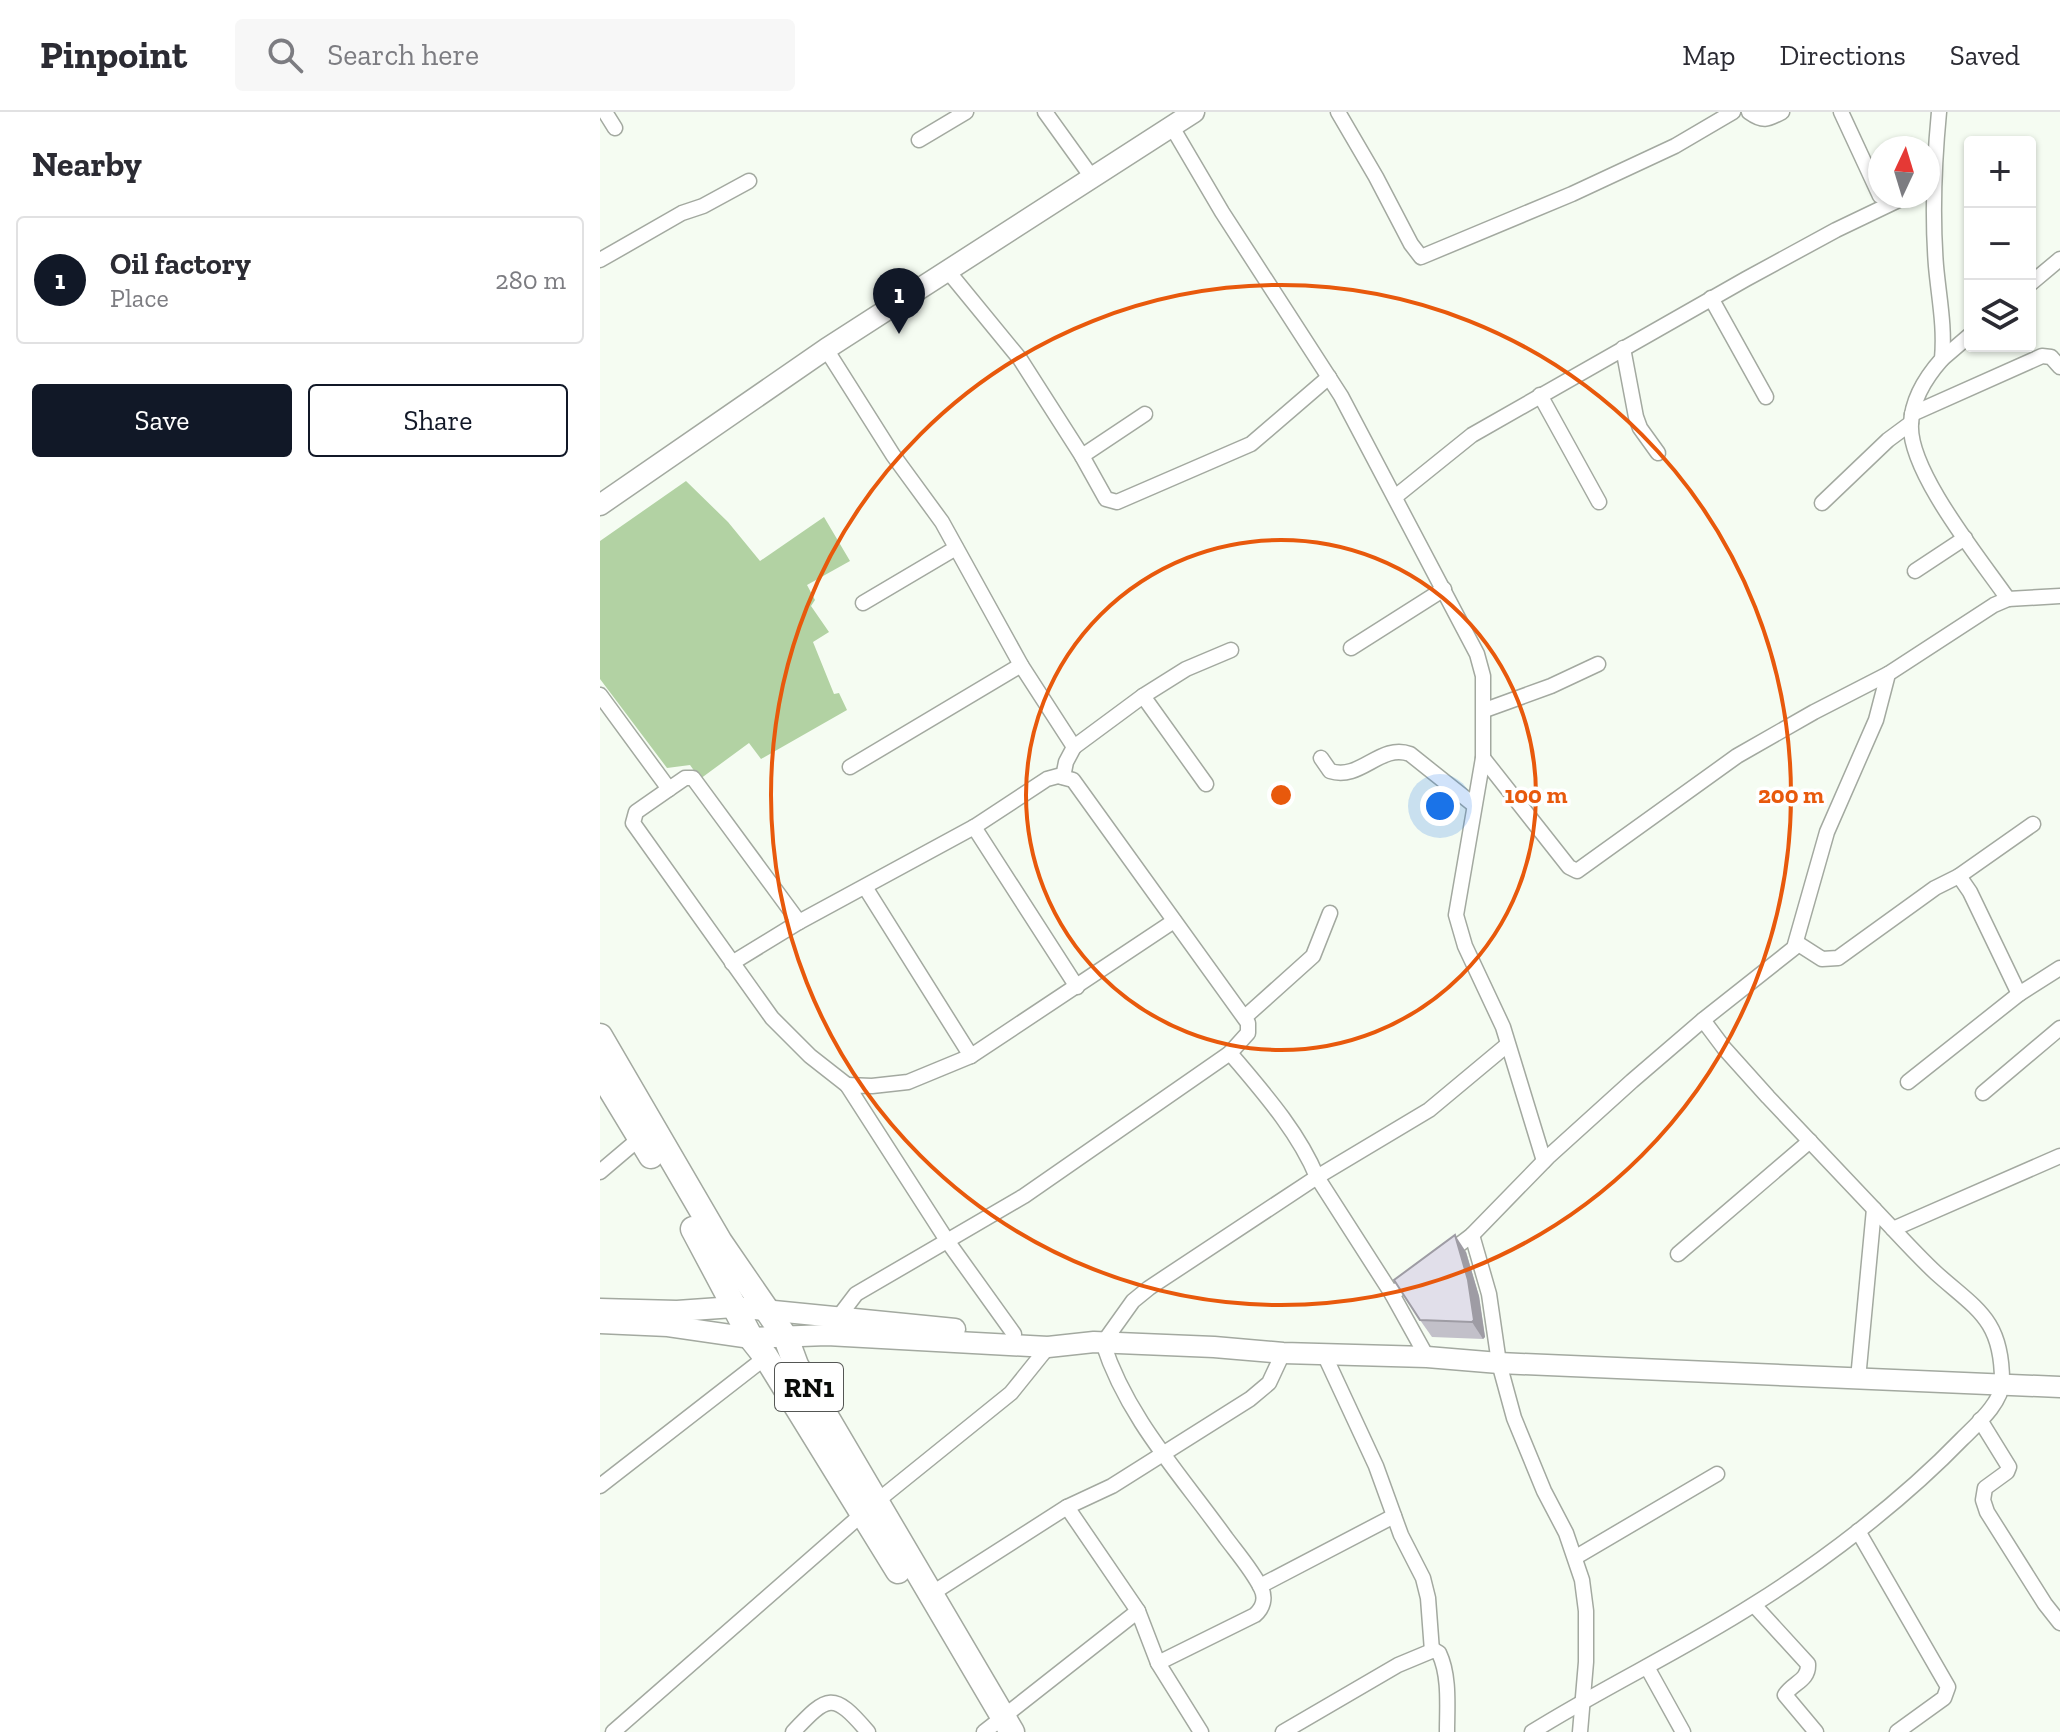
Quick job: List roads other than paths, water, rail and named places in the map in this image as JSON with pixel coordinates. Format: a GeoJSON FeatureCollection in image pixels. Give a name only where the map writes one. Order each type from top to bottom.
{"type":"FeatureCollection","features":[{"type":"Feature","properties":{"kind":"main road"},"geometry":{"type":"LineString","coordinates":[[603,496],[1091,176],[1194,112]]}},
{"type":"Feature","properties":{"kind":"main road","name":"RN1"},"geometry":{"type":"LineString","coordinates":[[600,1036],[720,1242],[786,1338],[796,1365],[870,1508],[996,1728]]}},
{"type":"Feature","properties":{"kind":"main road","name":"RN1"},"geometry":{"type":"LineString","coordinates":[[600,1072],[710,1257],[751,1338],[931,1594],[996,1728]]}},
{"type":"Feature","properties":{"kind":"main road"},"geometry":{"type":"LineString","coordinates":[[600,1309],[677,1311],[734,1307],[1098,1342],[2060,1387]]}},
{"type":"Feature","properties":{"kind":"main road"},"geometry":{"type":"LineString","coordinates":[[600,1323],[668,1326],[751,1338],[827,1335],[1048,1347],[1098,1342]]}},
{"type":"Feature","properties":{"kind":"street"},"geometry":{"type":"LineString","coordinates":[[605,112],[615,128]]}},
{"type":"Feature","properties":{"kind":"street"},"geometry":{"type":"LineString","coordinates":[[919,140],[966,112]]}},
{"type":"Feature","properties":{"kind":"street"},"geometry":{"type":"LineString","coordinates":[[1045,112],[1091,176]]}},
{"type":"Feature","properties":{"kind":"street"},"geometry":{"type":"LineString","coordinates":[[1338,112],[1421,257],[1585,188],[1675,146],[1733,112]]}},
{"type":"Feature","properties":{"kind":"street"},"geometry":{"type":"LineString","coordinates":[[1749,112],[1760,121],[1766,121],[1782,112]]}},
{"type":"Feature","properties":{"kind":"street"},"geometry":{"type":"LineString","coordinates":[[1841,112],[1868,170]]}},
{"type":"Feature","properties":{"kind":"street"},"geometry":{"type":"LineString","coordinates":[[1936,136],[1939,112]]}},
{"type":"Feature","properties":{"kind":"street"},"geometry":{"type":"LineString","coordinates":[[1172,127],[1222,212],[1329,377],[1477,654],[1483,676],[1485,710],[1483,758],[1456,915],[1465,946],[1503,1027],[1544,1161]]}},
{"type":"Feature","properties":{"kind":"street"},"geometry":{"type":"LineString","coordinates":[[600,260],[682,213],[703,206],[749,181]]}},
{"type":"Feature","properties":{"kind":"street"},"geometry":{"type":"LineString","coordinates":[[1395,497],[1472,435],[1870,208]]}},
{"type":"Feature","properties":{"kind":"street"},"geometry":{"type":"LineString","coordinates":[[1932,208],[1943,315],[1942,359]]}},
{"type":"Feature","properties":{"kind":"street"},"geometry":{"type":"LineString","coordinates":[[2035,280],[2060,259]]}},
{"type":"Feature","properties":{"kind":"street"},"geometry":{"type":"LineString","coordinates":[[947,270],[1020,359],[1106,499],[1117,502],[1251,444],[1329,377]]}},
{"type":"Feature","properties":{"kind":"street"},"geometry":{"type":"LineString","coordinates":[[1711,298],[1766,397]]}},
{"type":"Feature","properties":{"kind":"street"},"geometry":{"type":"LineString","coordinates":[[1964,340],[1929,374],[1912,418],[1911,434],[1935,493],[2008,599]]}},
{"type":"Feature","properties":{"kind":"street"},"geometry":{"type":"LineString","coordinates":[[1623,348],[1636,417],[1658,453]]}},
{"type":"Feature","properties":{"kind":"street"},"geometry":{"type":"LineString","coordinates":[[826,349],[885,443],[942,522],[1021,665],[1074,747]]}},
{"type":"Feature","properties":{"kind":"street"},"geometry":{"type":"LineString","coordinates":[[1822,503],[1912,418],[2042,356],[2051,357],[2060,367]]}},
{"type":"Feature","properties":{"kind":"street"},"geometry":{"type":"LineString","coordinates":[[1540,395],[1599,502]]}},
{"type":"Feature","properties":{"kind":"street"},"geometry":{"type":"LineString","coordinates":[[1082,456],[1145,414]]}},
{"type":"Feature","properties":{"kind":"street"},"geometry":{"type":"LineString","coordinates":[[1915,571],[1965,538]]}},
{"type":"Feature","properties":{"kind":"street"},"geometry":{"type":"LineString","coordinates":[[863,603],[956,548]]}},
{"type":"Feature","properties":{"kind":"street"},"geometry":{"type":"LineString","coordinates":[[1351,648],[1444,589]]}},
{"type":"Feature","properties":{"kind":"street"},"geometry":{"type":"LineString","coordinates":[[1483,758],[1569,867],[1577,871],[1737,756],[1888,674],[2008,599],[2060,596]]}},
{"type":"Feature","properties":{"kind":"street"},"geometry":{"type":"LineString","coordinates":[[1063,777],[1074,747],[1143,696],[1186,669],[1231,650]]}},
{"type":"Feature","properties":{"kind":"street"},"geometry":{"type":"LineString","coordinates":[[1485,710],[1551,686],[1598,664]]}},
{"type":"Feature","properties":{"kind":"street"},"geometry":{"type":"LineString","coordinates":[[850,767],[1021,665]]}},
{"type":"Feature","properties":{"kind":"street"},"geometry":{"type":"LineString","coordinates":[[1392,1294],[1472,1235],[1544,1161],[1703,1020],[1790,953],[1797,943],[1827,832],[1876,720],[1888,674]]}},
{"type":"Feature","properties":{"kind":"street"},"geometry":{"type":"LineString","coordinates":[[600,695],[669,789]]}},
{"type":"Feature","properties":{"kind":"street"},"geometry":{"type":"LineString","coordinates":[[1143,696],[1206,784]]}},
{"type":"Feature","properties":{"kind":"street"},"geometry":{"type":"LineString","coordinates":[[1321,758],[1330,771],[1350,773],[1386,754],[1403,751],[1474,805]]}},
{"type":"Feature","properties":{"kind":"street"},"geometry":{"type":"LineString","coordinates":[[732,963],[799,922],[974,827],[1042,782],[1063,777],[1078,784],[1248,1023],[1248,1033],[1230,1053],[1024,1196],[856,1294],[837,1319]]}},
{"type":"Feature","properties":{"kind":"street"},"geometry":{"type":"LineString","coordinates":[[799,922],[693,778],[685,778],[636,812],[633,823],[732,963],[789,1037],[847,1085],[948,1242],[1014,1334]]}},
{"type":"Feature","properties":{"kind":"street"},"geometry":{"type":"LineString","coordinates":[[1797,943],[1822,959],[1838,958],[1935,888],[1959,876],[2033,824]]}},
{"type":"Feature","properties":{"kind":"street"},"geometry":{"type":"LineString","coordinates":[[974,827],[1077,987]]}},
{"type":"Feature","properties":{"kind":"street"},"geometry":{"type":"LineString","coordinates":[[1959,876],[1970,892],[2019,994]]}},
{"type":"Feature","properties":{"kind":"street"},"geometry":{"type":"LineString","coordinates":[[865,887],[971,1056]]}},
{"type":"Feature","properties":{"kind":"street"},"geometry":{"type":"LineString","coordinates":[[1245,1017],[1313,956],[1330,913]]}},
{"type":"Feature","properties":{"kind":"street"},"geometry":{"type":"LineString","coordinates":[[847,1085],[908,1082],[971,1056],[1174,921]]}},
{"type":"Feature","properties":{"kind":"street"},"geometry":{"type":"LineString","coordinates":[[1908,1082],[2019,994],[2060,968]]}},
{"type":"Feature","properties":{"kind":"street"},"geometry":{"type":"LineString","coordinates":[[1532,1732],[1583,1700],[1754,1605],[1858,1531],[1937,1465],[1991,1408],[2003,1385],[1998,1348],[1989,1321],[1982,1312],[1934,1271],[1893,1229],[1724,1048],[1703,1020]]}},
{"type":"Feature","properties":{"kind":"street"},"geometry":{"type":"LineString","coordinates":[[1983,1093],[2060,1028]]}},
{"type":"Feature","properties":{"kind":"street"},"geometry":{"type":"LineString","coordinates":[[1158,1663],[1258,1613],[1263,1598],[1260,1586],[1188,1486],[1160,1454],[1098,1342],[1133,1301],[1149,1288],[1317,1177],[1429,1110],[1507,1045]]}},
{"type":"Feature","properties":{"kind":"street"},"geometry":{"type":"LineString","coordinates":[[1230,1053],[1296,1137],[1317,1177],[1392,1294],[1427,1357]]}},
{"type":"Feature","properties":{"kind":"street"},"geometry":{"type":"LineString","coordinates":[[600,1172],[640,1138]]}},
{"type":"Feature","properties":{"kind":"street"},"geometry":{"type":"LineString","coordinates":[[1678,1254],[1810,1141]]}},
{"type":"Feature","properties":{"kind":"street"},"geometry":{"type":"LineString","coordinates":[[1893,1229],[2060,1156]]}},
{"type":"Feature","properties":{"kind":"street"},"geometry":{"type":"LineString","coordinates":[[1858,1379],[1874,1209]]}},
{"type":"Feature","properties":{"kind":"street"},"geometry":{"type":"LineString","coordinates":[[1472,1235],[1489,1294],[1499,1363],[1514,1418],[1576,1557],[1586,1611],[1580,1732]]}},
{"type":"Feature","properties":{"kind":"street"},"geometry":{"type":"LineString","coordinates":[[613,1732],[870,1508],[1011,1393],[1048,1347]]}},
{"type":"Feature","properties":{"kind":"street"},"geometry":{"type":"LineString","coordinates":[[931,1594],[1067,1507],[1112,1486],[1261,1391],[1269,1383],[1283,1353]]}},
{"type":"Feature","properties":{"kind":"street"},"geometry":{"type":"LineString","coordinates":[[1324,1354],[1423,1578],[1428,1598],[1432,1651]]}},
{"type":"Feature","properties":{"kind":"street"},"geometry":{"type":"LineString","coordinates":[[600,1486],[766,1357]]}},
{"type":"Feature","properties":{"kind":"street"},"geometry":{"type":"LineString","coordinates":[[1980,1420],[2009,1465],[2007,1472],[1984,1490],[1987,1512],[2060,1623]]}},
{"type":"Feature","properties":{"kind":"street"},"geometry":{"type":"LineString","coordinates":[[1576,1557],[1717,1474]]}},
{"type":"Feature","properties":{"kind":"street"},"geometry":{"type":"LineString","coordinates":[[1067,1507],[1138,1611],[1158,1663],[1201,1732]]}},
{"type":"Feature","properties":{"kind":"street"},"geometry":{"type":"LineString","coordinates":[[1260,1586],[1394,1516]]}},
{"type":"Feature","properties":{"kind":"street"},"geometry":{"type":"LineString","coordinates":[[1858,1531],[1948,1687],[1944,1698],[1897,1732]]}},
{"type":"Feature","properties":{"kind":"street"},"geometry":{"type":"LineString","coordinates":[[1754,1605],[1808,1664],[1809,1670],[1804,1677],[1785,1695],[1816,1732]]}},
{"type":"Feature","properties":{"kind":"street"},"geometry":{"type":"LineString","coordinates":[[996,1728],[1138,1611]]}},
{"type":"Feature","properties":{"kind":"street"},"geometry":{"type":"LineString","coordinates":[[1283,1732],[1398,1665],[1432,1651],[1439,1653],[1442,1659],[1447,1696],[1447,1732]]}},
{"type":"Feature","properties":{"kind":"street"},"geometry":{"type":"LineString","coordinates":[[1647,1667],[1683,1732]]}},
{"type":"Feature","properties":{"kind":"street"},"geometry":{"type":"LineString","coordinates":[[793,1732],[815,1708],[833,1702],[845,1706],[868,1732]]}},
{"type":"Feature","properties":{"kind":"place","name":"Oil factory"},"geometry":{"type":"Point","coordinates":[899,334]}}]}
